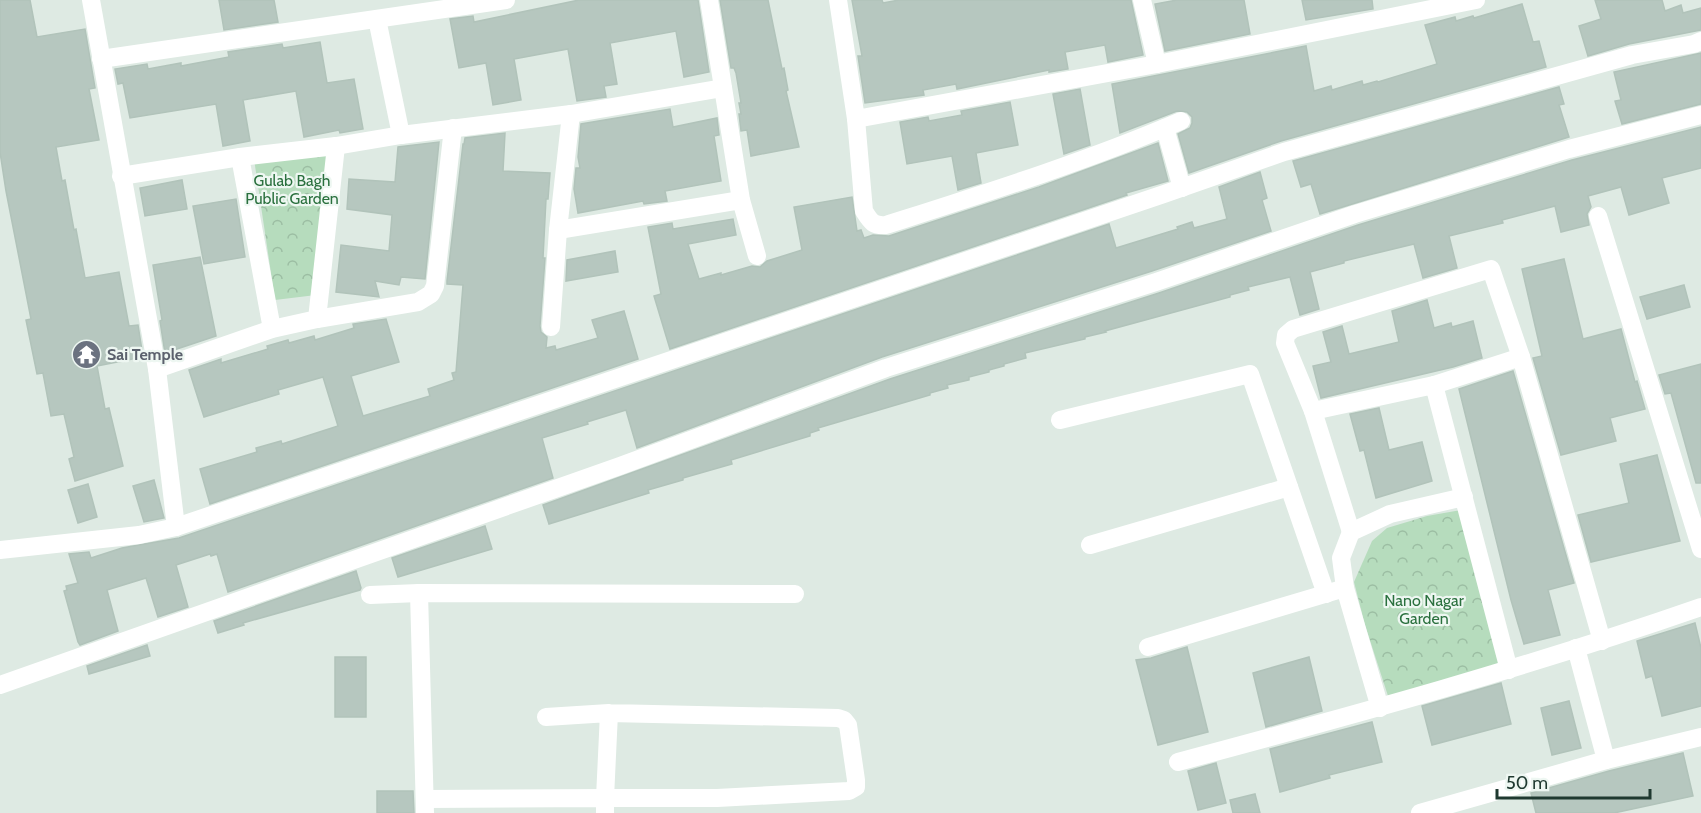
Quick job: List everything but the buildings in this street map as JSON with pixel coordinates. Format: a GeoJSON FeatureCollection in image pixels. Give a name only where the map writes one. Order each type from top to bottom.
{"type":"FeatureCollection","features":[{"type":"Feature","properties":{"kind":"street"},"geometry":{"type":"LineString","coordinates":[[91,0],[157,369],[176,527]]}},
{"type":"Feature","properties":{"kind":"street"},"geometry":{"type":"LineString","coordinates":[[101,59],[506,0]]}},
{"type":"Feature","properties":{"kind":"street"},"geometry":{"type":"LineString","coordinates":[[709,0],[741,200],[757,256]]}},
{"type":"Feature","properties":{"kind":"street"},"geometry":{"type":"LineString","coordinates":[[838,0],[856,119],[864,211],[872,224],[886,225],[1042,175],[1125,145],[1173,124],[1182,188]]}},
{"type":"Feature","properties":{"kind":"street"},"geometry":{"type":"LineString","coordinates":[[1142,0],[1157,64]]}},
{"type":"Feature","properties":{"kind":"street"},"geometry":{"type":"LineString","coordinates":[[856,119],[1157,64],[1476,0]]}},
{"type":"Feature","properties":{"kind":"street"},"geometry":{"type":"LineString","coordinates":[[377,19],[401,135]]}},
{"type":"Feature","properties":{"kind":"street"},"geometry":{"type":"LineString","coordinates":[[0,550],[139,535],[176,527],[1284,152],[1632,55],[1701,41]]}},
{"type":"Feature","properties":{"kind":"street"},"geometry":{"type":"LineString","coordinates":[[121,176],[240,157],[571,114],[723,88]]}},
{"type":"Feature","properties":{"kind":"street"},"geometry":{"type":"LineString","coordinates":[[551,327],[558,230],[571,114]]}},
{"type":"Feature","properties":{"kind":"street"},"geometry":{"type":"LineString","coordinates":[[0,685],[609,470],[886,368],[1156,282],[1355,213],[1569,149],[1701,115]]}},
{"type":"Feature","properties":{"kind":"street"},"geometry":{"type":"LineString","coordinates":[[157,369],[272,329],[418,302],[431,294],[435,286],[453,128]]}},
{"type":"Feature","properties":{"kind":"street"},"geometry":{"type":"LineString","coordinates":[[317,319],[336,146]]}},
{"type":"Feature","properties":{"kind":"street"},"geometry":{"type":"LineString","coordinates":[[240,157],[272,329]]}},
{"type":"Feature","properties":{"kind":"street"},"geometry":{"type":"LineString","coordinates":[[558,230],[741,200]]}},
{"type":"Feature","properties":{"kind":"street"},"geometry":{"type":"LineString","coordinates":[[1598,216],[1701,549]]}},
{"type":"Feature","properties":{"kind":"street"},"geometry":{"type":"LineString","coordinates":[[1380,708],[1346,588],[1341,558],[1351,532],[1313,411],[1285,343],[1286,334],[1293,329],[1491,269],[1521,357],[1602,641]]}},
{"type":"Feature","properties":{"kind":"street"},"geometry":{"type":"LineString","coordinates":[[1313,411],[1434,385],[1521,357]]}},
{"type":"Feature","properties":{"kind":"street"},"geometry":{"type":"LineString","coordinates":[[1060,420],[1250,374],[1326,594]]}},
{"type":"Feature","properties":{"kind":"street"},"geometry":{"type":"LineString","coordinates":[[1434,385],[1509,670]]}},
{"type":"Feature","properties":{"kind":"street"},"geometry":{"type":"LineString","coordinates":[[1090,545],[1289,487]]}},
{"type":"Feature","properties":{"kind":"street"},"geometry":{"type":"LineString","coordinates":[[1351,532],[1390,514],[1464,497]]}},
{"type":"Feature","properties":{"kind":"street"},"geometry":{"type":"LineString","coordinates":[[1148,647],[1346,588]]}},
{"type":"Feature","properties":{"kind":"street"},"geometry":{"type":"LineString","coordinates":[[419,593],[425,806],[717,805],[849,791],[856,787],[848,725],[844,720],[838,718],[609,713],[546,717]]}},
{"type":"Feature","properties":{"kind":"street"},"geometry":{"type":"LineString","coordinates":[[370,595],[419,593],[795,594]]}},
{"type":"Feature","properties":{"kind":"street"},"geometry":{"type":"LineString","coordinates":[[1178,762],[1380,708],[1509,670],[1701,607]]}},
{"type":"Feature","properties":{"kind":"street"},"geometry":{"type":"LineString","coordinates":[[1576,648],[1606,760]]}},
{"type":"Feature","properties":{"kind":"street"},"geometry":{"type":"LineString","coordinates":[[605,806],[609,713]]}},
{"type":"Feature","properties":{"kind":"street"},"geometry":{"type":"LineString","coordinates":[[1420,813],[1606,760],[1701,737]]}},
{"type":"Feature","properties":{"kind":"green space","name":"Gulab Bagh Public Garden"},"geometry":{"type":"Polygon","coordinates":[[[329,153],[316,295],[275,300],[254,159],[329,153]]]}},
{"type":"Feature","properties":{"kind":"green space","name":"Nano Nagar Garden"},"geometry":{"type":"Polygon","coordinates":[[[1461,510],[1503,666],[1389,699],[1354,582],[1372,541],[1387,528],[1427,516],[1461,510]]]}},
{"type":"Feature","properties":{"kind":"place","name":"Sai Temple"},"geometry":{"type":"Point","coordinates":[86,354]}}]}
